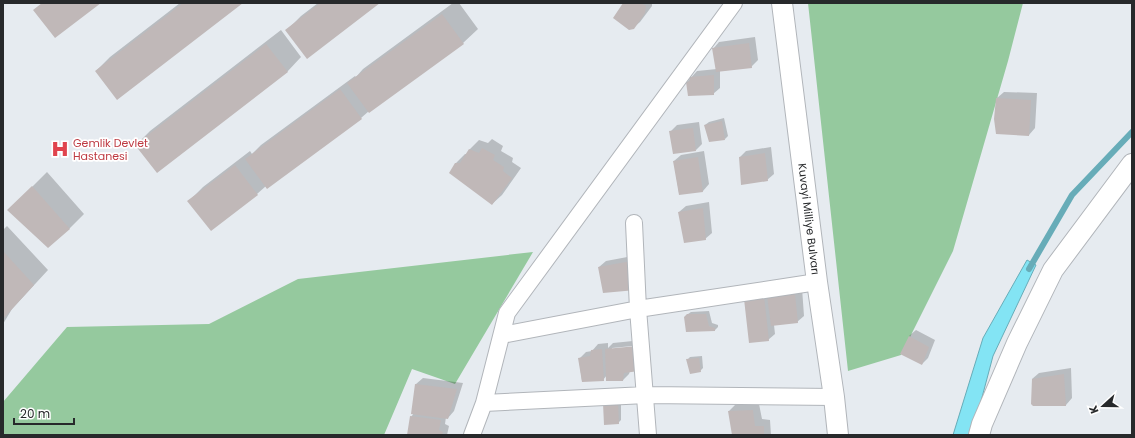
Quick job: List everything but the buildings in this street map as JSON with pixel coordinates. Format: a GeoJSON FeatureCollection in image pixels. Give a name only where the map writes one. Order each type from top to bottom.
{"type":"FeatureCollection","features":[{"type":"Feature","properties":{"kind":"street"},"geometry":{"type":"LineString","coordinates":[[472,435],[484,403],[507,313],[734,3]]}},
{"type":"Feature","properties":{"kind":"street","name":"Kuvayi Milliye Bulvarı"},"geometry":{"type":"LineString","coordinates":[[782,3],[838,435]]}},
{"type":"Feature","properties":{"kind":"street"},"geometry":{"type":"LineString","coordinates":[[979,435],[982,424],[1017,343],[1053,270],[1132,164]]}},
{"type":"Feature","properties":{"kind":"street"},"geometry":{"type":"LineString","coordinates":[[634,223],[638,308],[648,435]]}},
{"type":"Feature","properties":{"kind":"street"},"geometry":{"type":"LineString","coordinates":[[502,336],[638,308],[817,282]]}},
{"type":"Feature","properties":{"kind":"street"},"geometry":{"type":"LineString","coordinates":[[484,403],[646,395],[834,397]]}},
{"type":"Feature","properties":{"kind":"green space"},"geometry":{"type":"Polygon","coordinates":[[[808,3],[1023,3],[1008,61],[953,251],[901,355],[848,371],[808,3]]]}},
{"type":"Feature","properties":{"kind":"green space"},"geometry":{"type":"Polygon","coordinates":[[[533,252],[455,384],[412,369],[384,435],[3,435],[3,402],[67,327],[209,324],[298,279],[533,252]]]}},
{"type":"Feature","properties":{"kind":"water"},"geometry":{"type":"Polygon","coordinates":[[[1027,260],[1036,265],[993,356],[972,435],[953,435],[983,338],[1027,260]]]}},
{"type":"Feature","properties":{"kind":"waterway"},"geometry":{"type":"LineString","coordinates":[[1029,269],[1072,195],[1132,132]]}},
{"type":"Feature","properties":{"kind":"place","name":"Gemlik Devlet Hastanesi"},"geometry":{"type":"Point","coordinates":[60,149]}}]}
